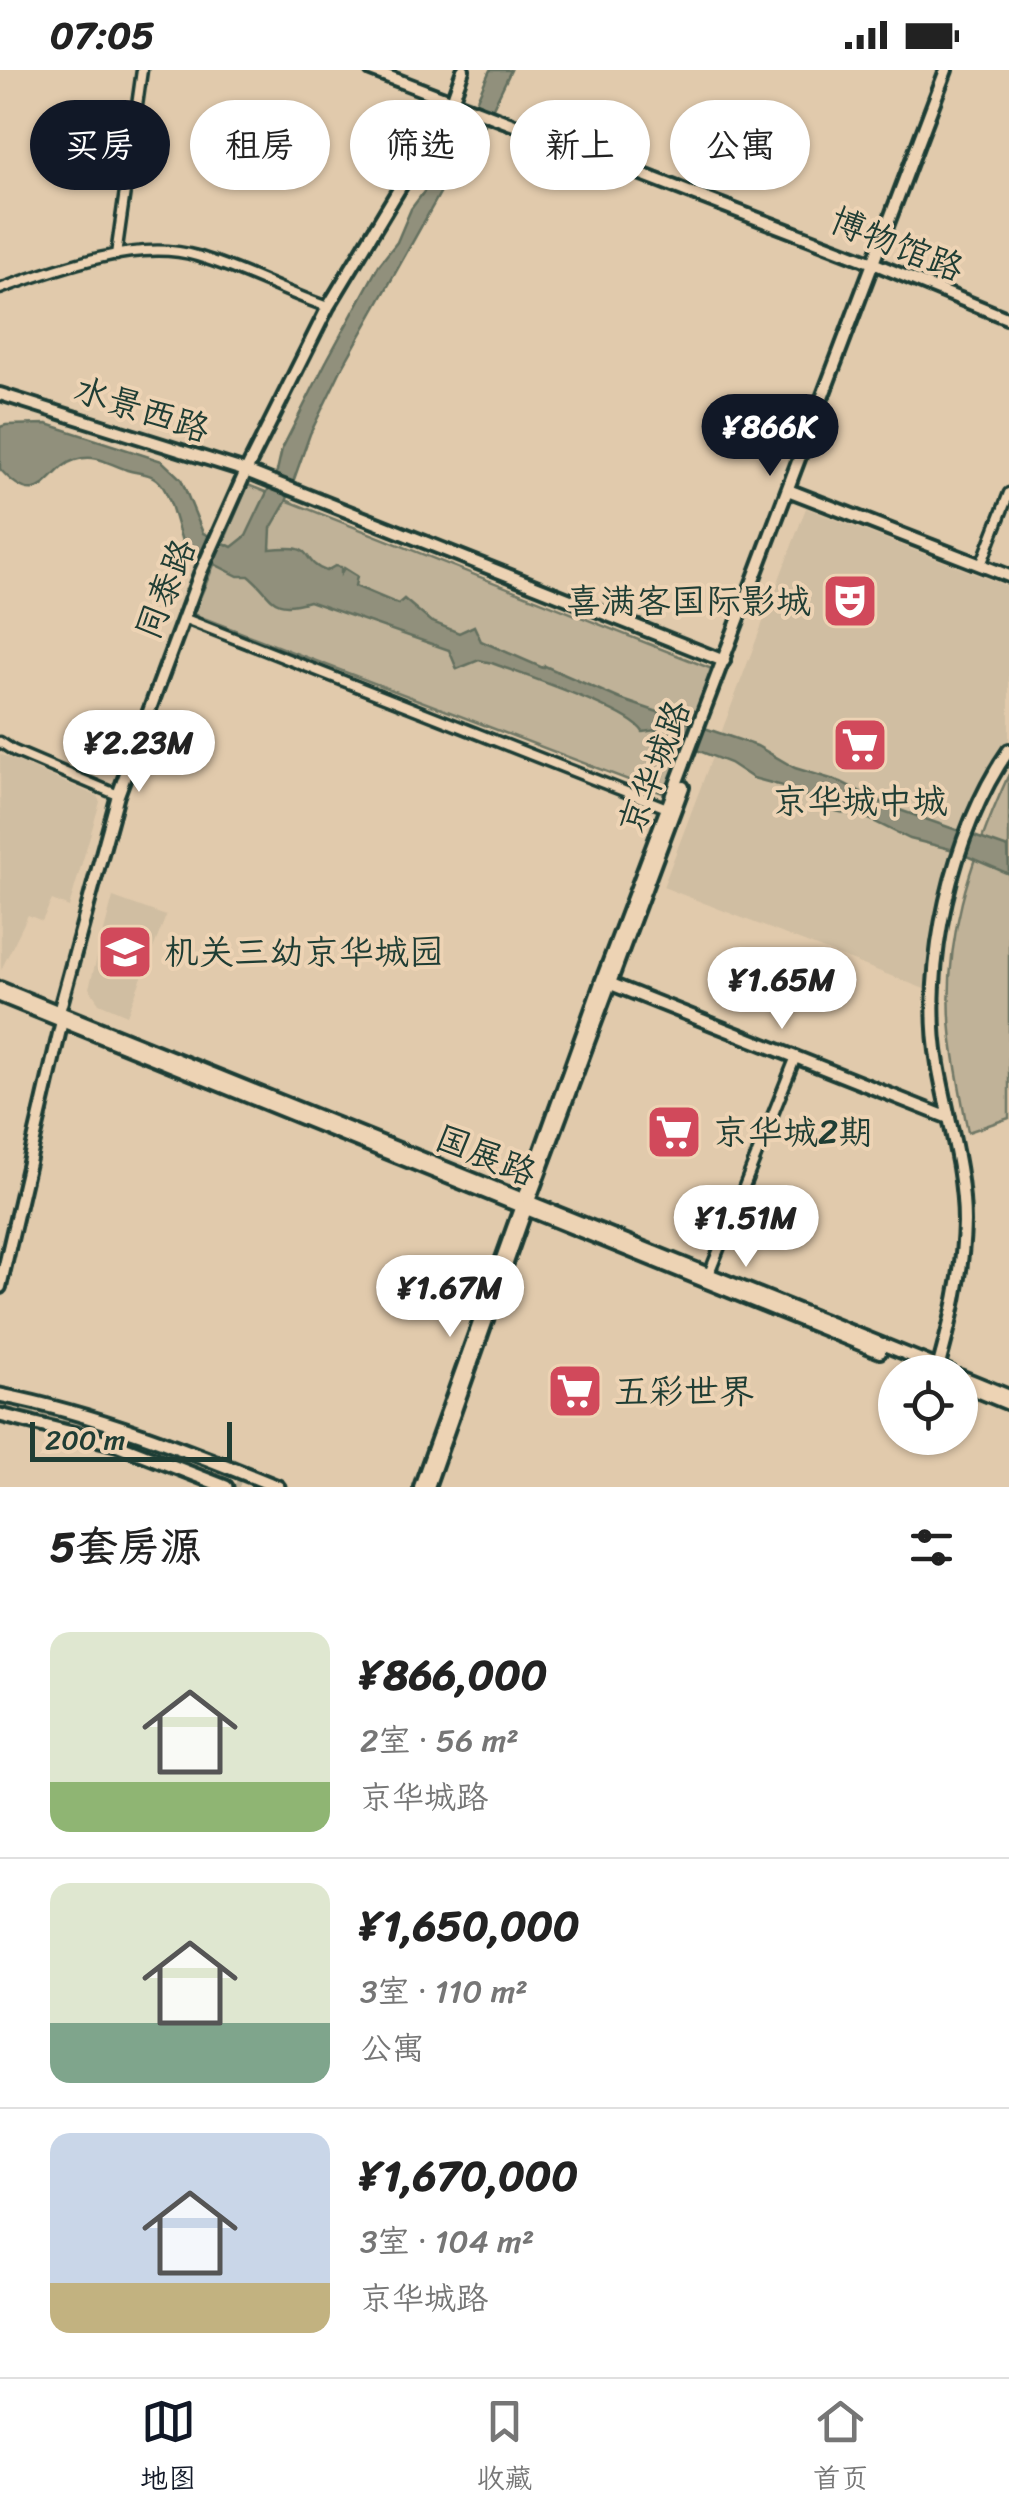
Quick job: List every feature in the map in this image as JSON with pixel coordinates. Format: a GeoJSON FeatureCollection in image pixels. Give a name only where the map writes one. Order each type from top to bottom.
{"type":"FeatureCollection","features":[{"type":"Feature","properties":{"kind":"main road"},"geometry":{"type":"LineString","coordinates":[[0,1394],[111,1423],[278,1487]]}},
{"type":"Feature","properties":{"kind":"main road"},"geometry":{"type":"LineString","coordinates":[[0,1415],[116,1444],[226,1487]]}},
{"type":"Feature","properties":{"kind":"street"},"geometry":{"type":"LineString","coordinates":[[116,256],[142,70]]}},
{"type":"Feature","properties":{"kind":"street","name":"博物馆路"},"geometry":{"type":"LineString","coordinates":[[372,70],[449,100]]}},
{"type":"Feature","properties":{"kind":"street","name":"同泰路"},"geometry":{"type":"LineString","coordinates":[[452,100],[463,70]]}},
{"type":"Feature","properties":{"kind":"street","name":"京华城路"},"geometry":{"type":"LineString","coordinates":[[420,1487],[950,70]]}},
{"type":"Feature","properties":{"kind":"street","name":"博物馆路"},"geometry":{"type":"LineString","coordinates":[[490,116],[1009,320]]}},
{"type":"Feature","properties":{"kind":"street","name":"同泰路"},"geometry":{"type":"LineString","coordinates":[[0,1287],[61,1016],[118,795],[182,618],[246,471],[328,307],[398,190]]}},
{"type":"Feature","properties":{"kind":"street"},"geometry":{"type":"LineString","coordinates":[[0,289],[51,271],[116,256],[152,252],[194,254],[328,307]]}},
{"type":"Feature","properties":{"kind":"street","name":"水景西路"},"geometry":{"type":"LineString","coordinates":[[0,394],[246,471],[724,660]]}},
{"type":"Feature","properties":{"kind":"street"},"geometry":{"type":"LineString","coordinates":[[791,491],[1009,576]]}},
{"type":"Feature","properties":{"kind":"street","name":"京华城路"},"geometry":{"type":"LineString","coordinates":[[709,710],[724,660],[791,491]]}},
{"type":"Feature","properties":{"kind":"street"},"geometry":{"type":"LineString","coordinates":[[982,565],[1009,493]]}},
{"type":"Feature","properties":{"kind":"street"},"geometry":{"type":"LineString","coordinates":[[182,618],[667,808]]}},
{"type":"Feature","properties":{"kind":"street"},"geometry":{"type":"LineString","coordinates":[[0,742],[118,795]]}},
{"type":"Feature","properties":{"kind":"street"},"geometry":{"type":"LineString","coordinates":[[940,1355],[959,1284],[964,1221],[960,1167],[937,1060],[934,964],[942,912],[954,872],[974,818],[1009,750]]}},
{"type":"Feature","properties":{"kind":"street","name":"京华城路"},"geometry":{"type":"LineString","coordinates":[[606,982],[667,808],[690,760]]}},
{"type":"Feature","properties":{"kind":"street"},"geometry":{"type":"LineString","coordinates":[[606,982],[949,1118]]}},
{"type":"Feature","properties":{"kind":"street","name":"国展路"},"geometry":{"type":"LineString","coordinates":[[0,988],[896,1355]]}},
{"type":"Feature","properties":{"kind":"street","name":"国展路"},"geometry":{"type":"LineString","coordinates":[[0,996],[61,1016]]}},
{"type":"Feature","properties":{"kind":"street"},"geometry":{"type":"LineString","coordinates":[[707,1280],[795,1058]]}},
{"type":"Feature","properties":{"kind":"street","name":"京华城路"},"geometry":{"type":"LineString","coordinates":[[428,1487],[524,1204]]}},
{"type":"Feature","properties":{"kind":"street"},"geometry":{"type":"LineString","coordinates":[[978,1383],[1009,1396]]}},
{"type":"Feature","properties":{"kind":"street"},"geometry":{"type":"LineString","coordinates":[[978,1391],[1009,1404]]}},
{"type":"Feature","properties":{"kind":"shaded area"},"geometry":{"type":"Polygon","coordinates":[[[490,70],[511,70],[490,114],[490,100],[477,100],[490,70]]]}},
{"type":"Feature","properties":{"kind":"shaded area"},"geometry":{"type":"Polygon","coordinates":[[[425,190],[442,190],[341,370],[310,434],[286,502],[271,528],[270,549],[302,551],[326,571],[335,566],[341,567],[341,573],[344,568],[357,576],[355,586],[398,604],[404,599],[430,621],[459,633],[474,626],[481,641],[543,668],[757,746],[795,768],[841,782],[891,807],[1008,848],[1009,874],[950,849],[910,839],[869,819],[832,810],[790,788],[753,778],[730,763],[666,738],[656,730],[643,732],[618,714],[550,684],[479,660],[457,669],[449,650],[309,601],[279,604],[249,576],[238,576],[185,549],[165,490],[150,475],[83,458],[66,465],[43,485],[26,489],[0,469],[0,427],[6,425],[47,424],[162,461],[181,479],[203,533],[232,547],[246,536],[277,471],[282,449],[379,265],[397,242],[411,209],[425,190]]]}},
{"type":"Feature","properties":{"kind":"shaded area"},"geometry":{"type":"Polygon","coordinates":[[[248,485],[717,671],[665,794],[193,614],[248,485]]]}},
{"type":"Feature","properties":{"kind":"shaded area","name":"京华城中城"},"geometry":{"type":"Polygon","coordinates":[[[806,508],[1009,587],[1009,740],[971,812],[946,879],[927,990],[663,887],[806,508]]]}},
{"type":"Feature","properties":{"kind":"shaded area"},"geometry":{"type":"Polygon","coordinates":[[[0,754],[97,796],[100,802],[69,907],[52,900],[42,921],[28,915],[1,970],[0,754]]]}},
{"type":"Feature","properties":{"kind":"shaded area"},"geometry":{"type":"Polygon","coordinates":[[[1009,774],[1009,1118],[968,1132],[952,1041],[950,971],[971,870],[1009,774]]]}},
{"type":"Feature","properties":{"kind":"shaded area","name":"机关三幼京华城园"},"geometry":{"type":"Polygon","coordinates":[[[113,897],[166,916],[127,1015],[99,1003],[89,988],[113,897]]]}},
{"type":"Feature","properties":{"kind":"tunnel"},"geometry":{"type":"LineString","coordinates":[[20,1415],[67,1427]]}},
{"type":"Feature","properties":{"kind":"tunnel"},"geometry":{"type":"LineString","coordinates":[[215,1478],[239,1487]]}},
{"type":"Feature","properties":{"kind":"place","name":"喜满客国际影城"},"geometry":{"type":"Point","coordinates":[850,601]}},
{"type":"Feature","properties":{"kind":"place","name":"京华城中城"},"geometry":{"type":"Point","coordinates":[860,745]}},
{"type":"Feature","properties":{"kind":"place","name":"机关三幼京华城园"},"geometry":{"type":"Point","coordinates":[125,952]}},
{"type":"Feature","properties":{"kind":"place","name":"京华城2期"},"geometry":{"type":"Point","coordinates":[674,1132]}},
{"type":"Feature","properties":{"kind":"place","name":"五彩世界"},"geometry":{"type":"Point","coordinates":[575,1391]}}]}
